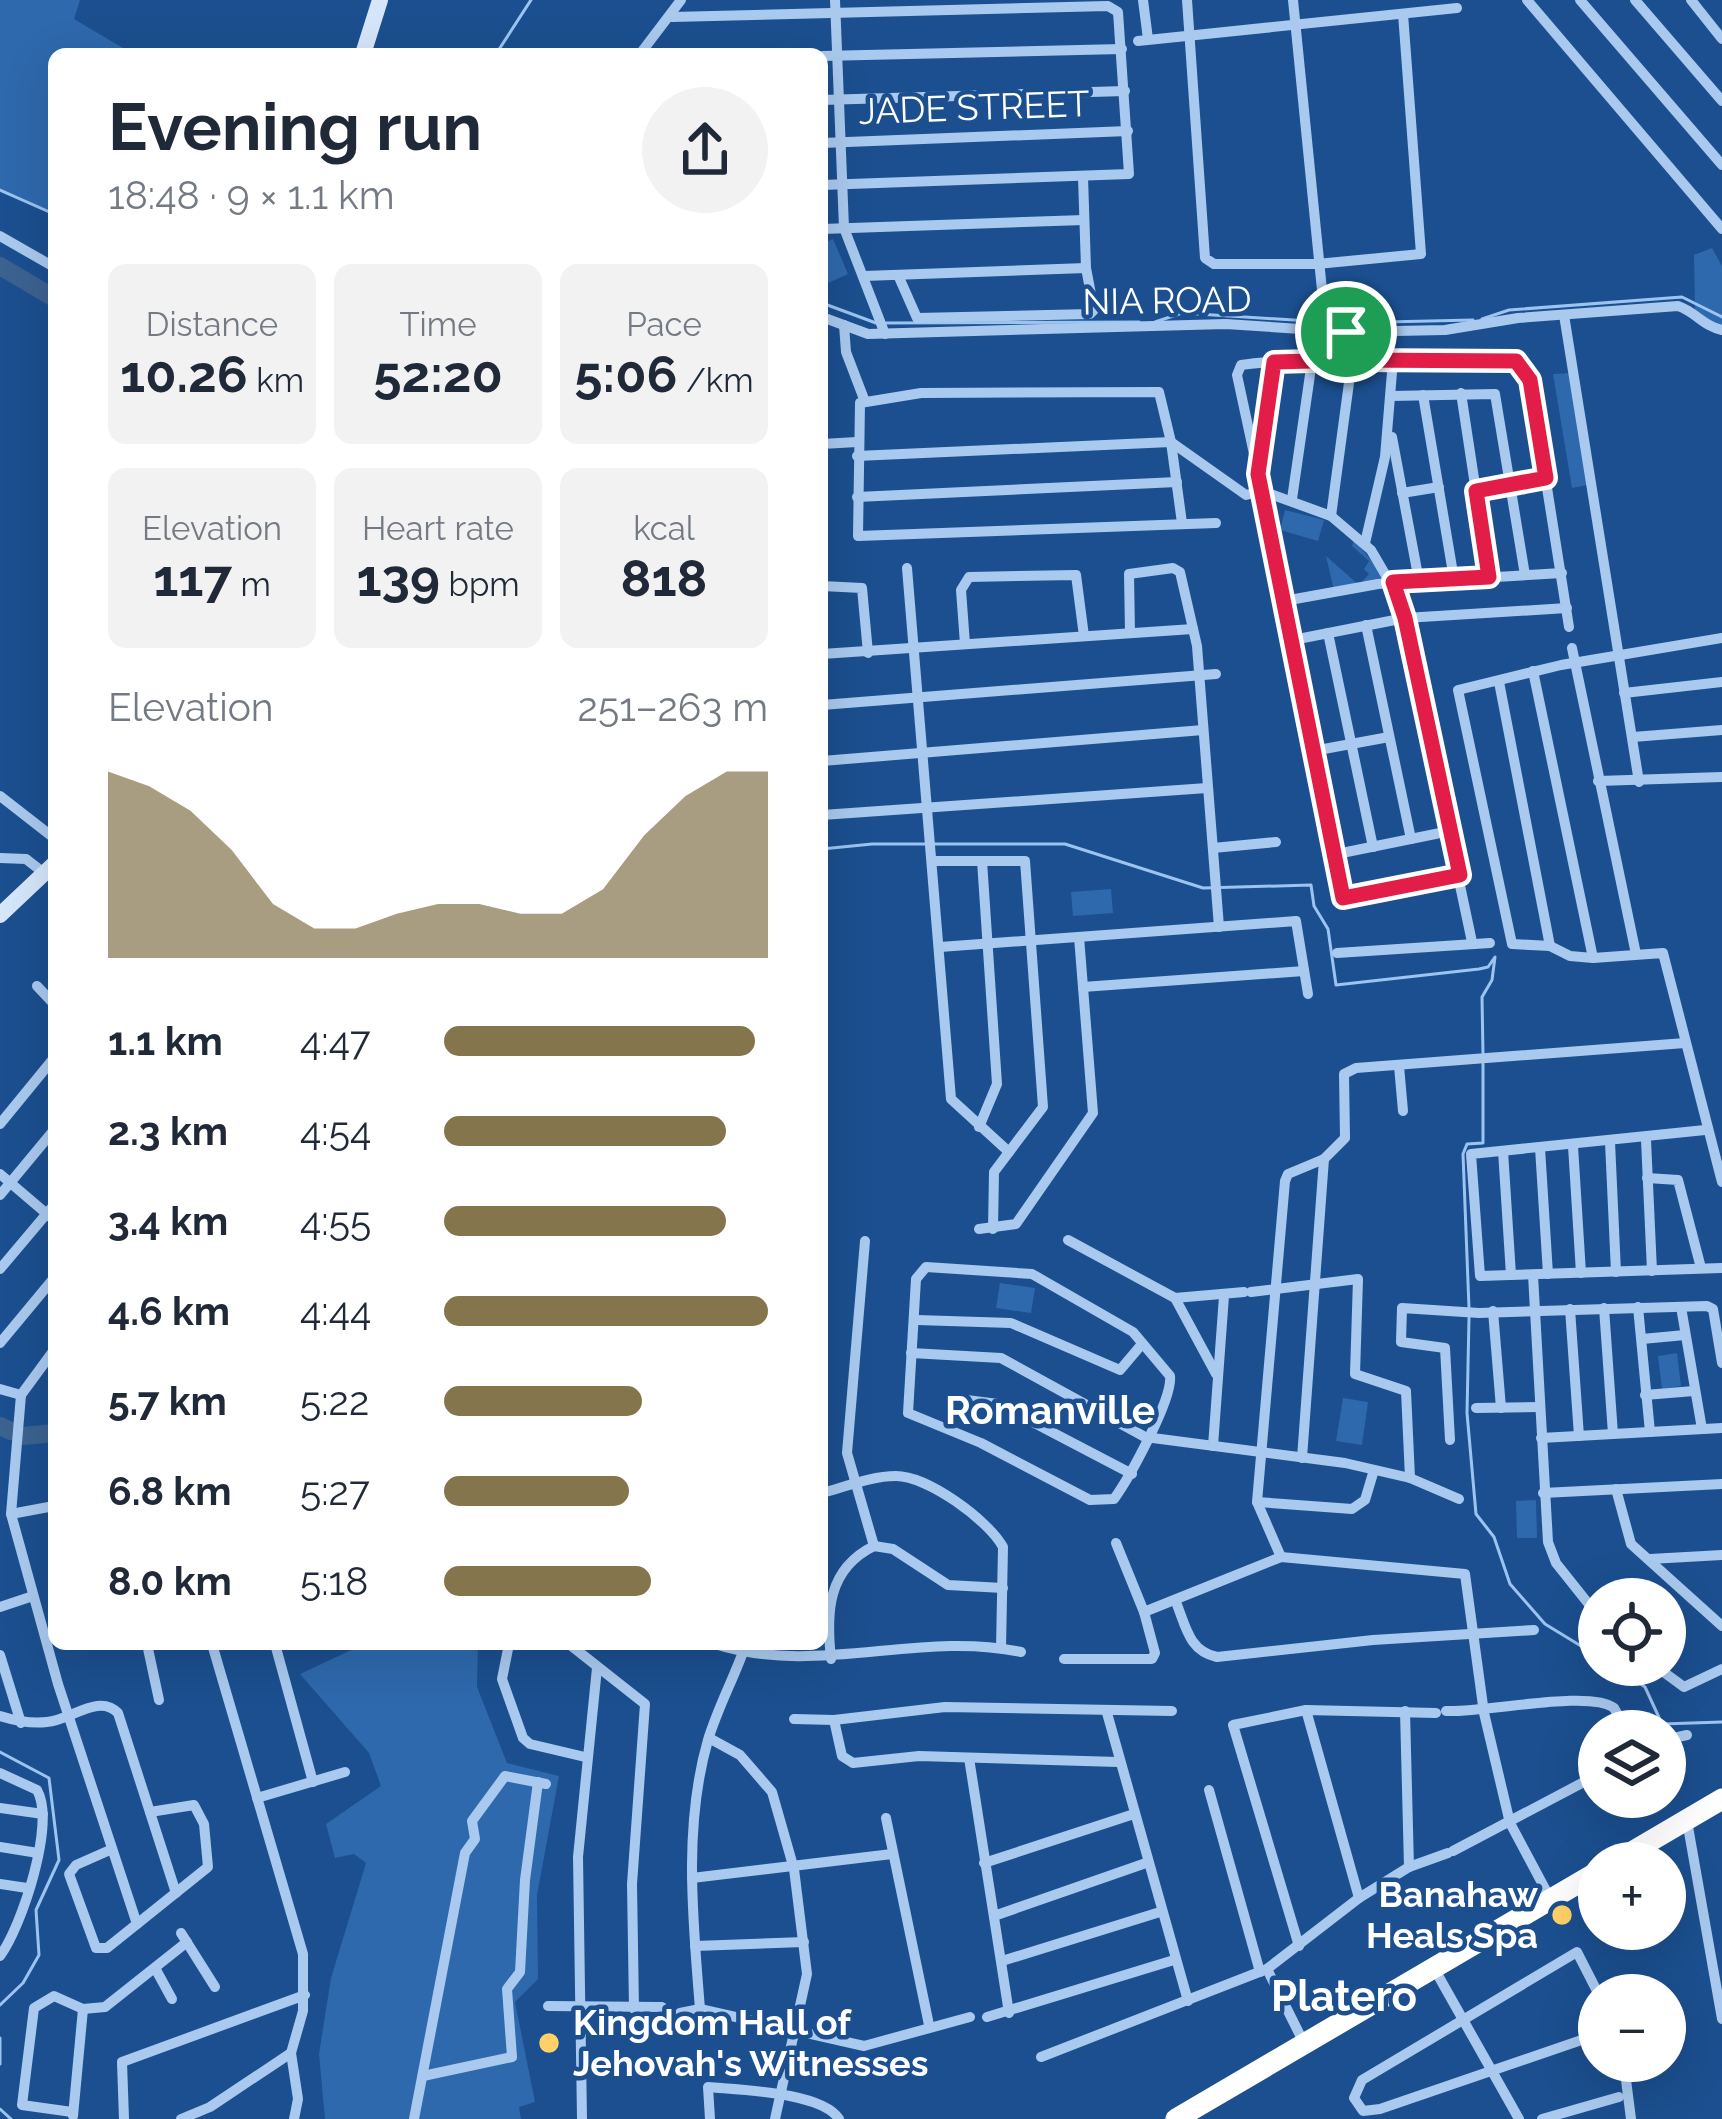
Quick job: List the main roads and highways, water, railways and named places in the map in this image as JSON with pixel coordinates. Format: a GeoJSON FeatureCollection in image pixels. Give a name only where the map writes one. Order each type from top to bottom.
{"type":"FeatureCollection","features":[{"type":"Feature","properties":{"kind":"highway"},"geometry":{"type":"LineString","coordinates":[[1648,1842],[1722,1798]]}},
{"type":"Feature","properties":{"kind":"highway"},"geometry":{"type":"LineString","coordinates":[[1176,2119],[1578,1884]]}},
{"type":"Feature","properties":{"kind":"waterway"},"geometry":{"type":"LineString","coordinates":[[500,48],[531,0]]}},
{"type":"Feature","properties":{"kind":"waterway"},"geometry":{"type":"LineString","coordinates":[[0,190],[48,211]]}},
{"type":"Feature","properties":{"kind":"waterway"},"geometry":{"type":"LineString","coordinates":[[0,266],[48,294]]}},
{"type":"Feature","properties":{"kind":"waterway"},"geometry":{"type":"LineString","coordinates":[[1482,319],[1509,310],[1682,297],[1722,317]]}},
{"type":"Feature","properties":{"kind":"waterway"},"geometry":{"type":"LineString","coordinates":[[828,305],[876,323]]}},
{"type":"Feature","properties":{"kind":"waterway"},"geometry":{"type":"LineString","coordinates":[[1155,322],[1182,313],[1341,323],[1473,320]]}},
{"type":"Feature","properties":{"kind":"waterway"},"geometry":{"type":"LineString","coordinates":[[885,323],[1139,322]]}},
{"type":"Feature","properties":{"kind":"waterway"},"geometry":{"type":"LineString","coordinates":[[828,848],[1065,844],[1203,888],[1311,885],[1314,906],[1328,929],[1336,985],[1479,969],[1488,967],[1495,957],[1492,980],[1482,997],[1483,1054]]}},
{"type":"Feature","properties":{"kind":"waterway"},"geometry":{"type":"LineString","coordinates":[[1469,1308],[1463,1154],[1467,1144],[1483,1143],[1483,1064]]}},
{"type":"Feature","properties":{"kind":"waterway"},"geometry":{"type":"LineString","coordinates":[[1469,1318],[1467,1413],[1476,1514],[1494,1537],[1510,1584],[1545,1624],[1578,1644]]}},
{"type":"Feature","properties":{"kind":"waterway"},"geometry":{"type":"LineString","coordinates":[[0,1426],[11,1431]]}},
{"type":"Feature","properties":{"kind":"waterway"},"geometry":{"type":"LineString","coordinates":[[23,1436],[48,1434]]}},
{"type":"Feature","properties":{"kind":"waterway"},"geometry":{"type":"LineString","coordinates":[[1644,1686],[1662,1724],[1722,1722]]}},
{"type":"Feature","properties":{"kind":"waterway"},"geometry":{"type":"LineString","coordinates":[[0,1752],[49,1778],[59,1860],[36,1910],[39,1955],[23,1983],[0,2005]]}},
{"type":"Feature","properties":{"kind":"waterway"},"geometry":{"type":"LineString","coordinates":[[0,2038],[0,2064]]}},
{"type":"Feature","properties":{"kind":"waterway"},"geometry":{"type":"LineString","coordinates":[[0,2109],[11,2119]]}},
{"type":"Feature","properties":{"kind":"place","name":"Banahaw Heals Spa"},"geometry":{"type":"Point","coordinates":[1562,1915]}},
{"type":"Feature","properties":{"kind":"place","name":"Kingdom Hall of Jehovah's Witnesses"},"geometry":{"type":"Point","coordinates":[549,2043]}},
{"type":"Feature","properties":{"kind":"district","name":"Romanville"},"geometry":{"type":"Point","coordinates":[1050,1410]}},
{"type":"Feature","properties":{"kind":"district","name":"Platero"},"geometry":{"type":"Point","coordinates":[1344,1996]}}]}
